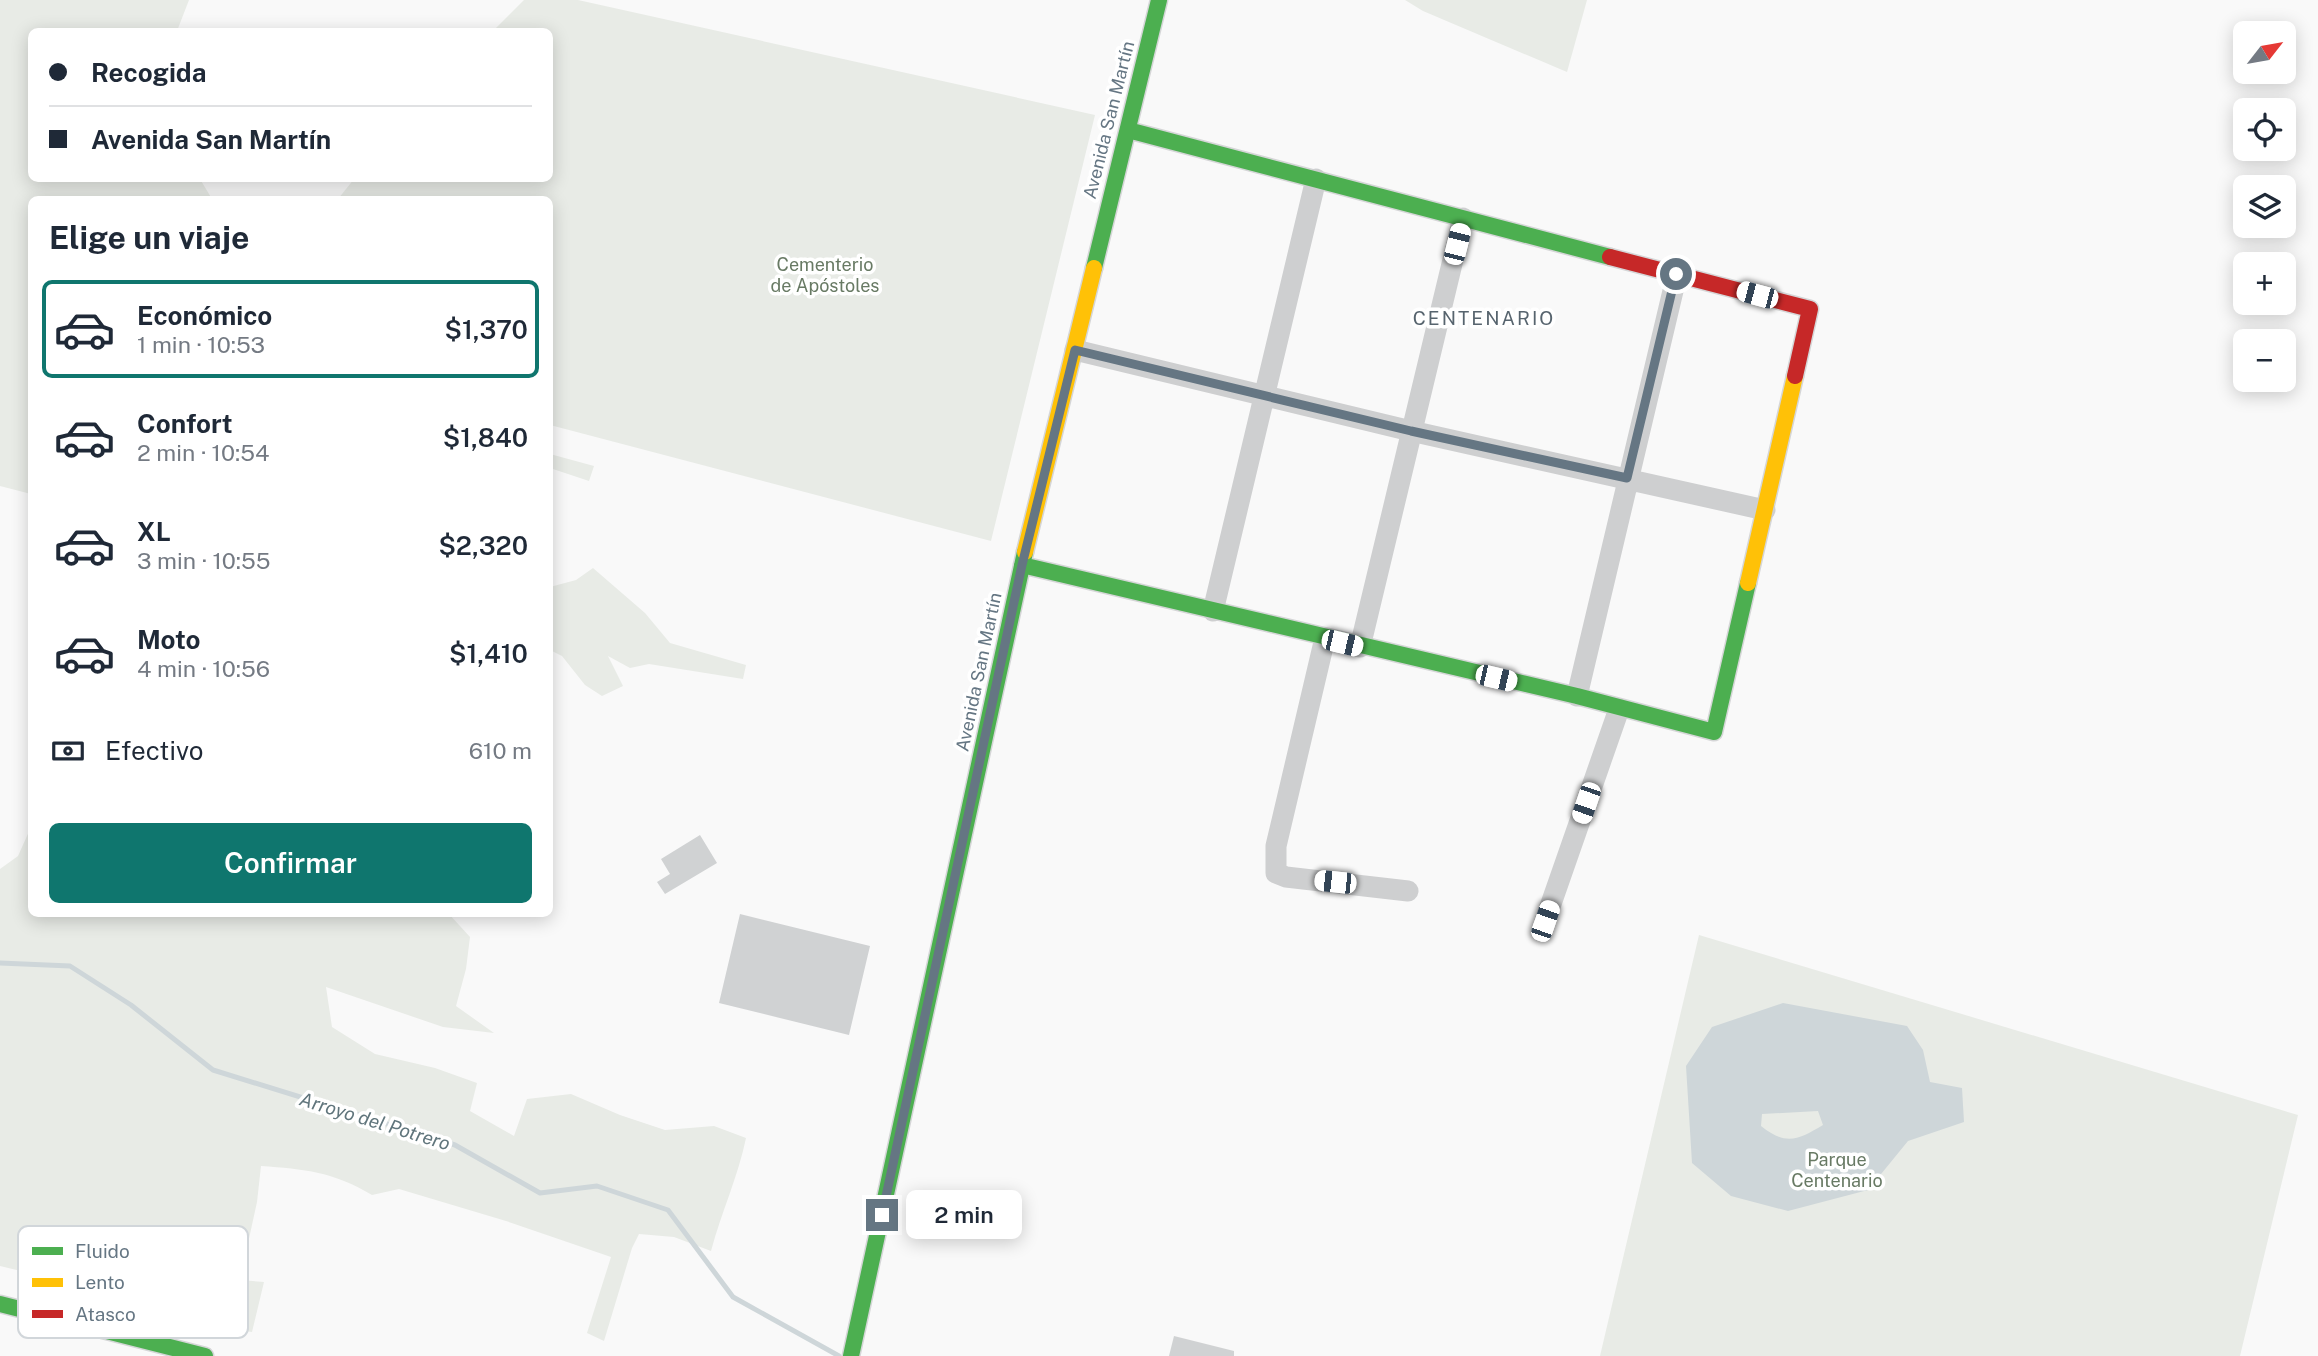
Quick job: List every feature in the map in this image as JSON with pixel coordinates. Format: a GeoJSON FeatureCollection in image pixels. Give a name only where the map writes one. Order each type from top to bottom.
{"type":"FeatureCollection","features":[{"type":"Feature","properties":{"kind":"street","name":"Avenida San Martín"},"geometry":{"type":"LineString","coordinates":[[852,1353],[1022,565],[1159,0]]}},
{"type":"Feature","properties":{"kind":"street"},"geometry":{"type":"LineString","coordinates":[[1022,565],[1360,647],[1577,696],[1714,732],[1810,309],[1128,130]]}},
{"type":"Feature","properties":{"kind":"street"},"geometry":{"type":"LineString","coordinates":[[1213,611],[1316,179]]}},
{"type":"Feature","properties":{"kind":"street"},"geometry":{"type":"LineString","coordinates":[[1360,647],[1463,218]]}},
{"type":"Feature","properties":{"kind":"street"},"geometry":{"type":"LineString","coordinates":[[1577,696],[1676,274]]}},
{"type":"Feature","properties":{"kind":"street"},"geometry":{"type":"LineString","coordinates":[[1075,350],[1411,431],[1765,510]]}},
{"type":"Feature","properties":{"kind":"street"},"geometry":{"type":"LineString","coordinates":[[1325,638],[1276,846],[1276,873],[1286,877],[1408,891]]}},
{"type":"Feature","properties":{"kind":"street"},"geometry":{"type":"LineString","coordinates":[[1545,921],[1619,709]]}},
{"type":"Feature","properties":{"kind":"street"},"geometry":{"type":"LineString","coordinates":[[0,1304],[18,1310]]}},
{"type":"Feature","properties":{"kind":"street"},"geometry":{"type":"LineString","coordinates":[[110,1338],[145,1349],[205,1356]]}},
{"type":"Feature","properties":{"kind":"green space"},"geometry":{"type":"Polygon","coordinates":[[[0,0],[189,0],[178,28],[28,28],[28,182],[202,182],[210,196],[28,196],[28,493],[0,486],[0,0]]]}},
{"type":"Feature","properties":{"kind":"green space","name":"Cementerio de Apóstoles"},"geometry":{"type":"Polygon","coordinates":[[[524,0],[578,0],[1095,115],[991,541],[553,426],[553,196],[340,196],[352,182],[553,182],[553,28],[496,28],[524,0]]]}},
{"type":"Feature","properties":{"kind":"green space"},"geometry":{"type":"Polygon","coordinates":[[[1405,0],[1587,0],[1567,72],[1423,11],[1405,0]]]}},
{"type":"Feature","properties":{"kind":"green space"},"geometry":{"type":"Polygon","coordinates":[[[553,455],[594,466],[589,481],[553,469],[553,455]]]}},
{"type":"Feature","properties":{"kind":"green space"},"geometry":{"type":"Polygon","coordinates":[[[593,568],[645,613],[670,643],[746,665],[743,679],[649,664],[630,668],[608,656],[623,686],[602,696],[585,685],[562,656],[553,652],[553,586],[576,580],[593,568]]]}},
{"type":"Feature","properties":{"kind":"green space"},"geometry":{"type":"Polygon","coordinates":[[[28,834],[28,917],[452,917],[470,937],[466,969],[456,1006],[494,1033],[443,1027],[326,987],[332,1027],[375,1054],[435,1068],[477,1083],[470,1111],[514,1136],[527,1099],[571,1094],[665,1130],[714,1126],[746,1138],[711,1251],[674,1237],[639,1234],[632,1248],[604,1341],[587,1333],[611,1257],[506,1221],[399,1189],[372,1195],[345,1181],[318,1173],[261,1166],[248,1243],[248,1226],[18,1226],[18,1270],[0,1266],[0,869],[18,856],[28,834]]]}},
{"type":"Feature","properties":{"kind":"green space","name":"Parque Centenario"},"geometry":{"type":"Polygon","coordinates":[[[1699,935],[2298,1115],[2240,1356],[1600,1356],[1699,935]]]}},
{"type":"Feature","properties":{"kind":"green space"},"geometry":{"type":"Polygon","coordinates":[[[248,1281],[264,1282],[252,1332],[248,1331],[248,1281]]]}},
{"type":"Feature","properties":{"kind":"shaded area"},"geometry":{"type":"Polygon","coordinates":[[[1783,1003],[1907,1026],[1923,1050],[1930,1082],[1962,1088],[1964,1122],[1908,1141],[1868,1190],[1788,1211],[1731,1196],[1692,1163],[1686,1066],[1712,1027],[1783,1003]],[[1818,1111],[1762,1114],[1761,1126],[1778,1136],[1792,1139],[1823,1125],[1818,1111]]]}},
{"type":"Feature","properties":{"kind":"building"},"geometry":{"type":"Polygon","coordinates":[[[700,835],[717,863],[665,894],[657,882],[670,874],[661,859],[700,835]]]}},
{"type":"Feature","properties":{"kind":"building"},"geometry":{"type":"Polygon","coordinates":[[[740,914],[870,946],[849,1035],[719,1003],[740,914]]]}},
{"type":"Feature","properties":{"kind":"building"},"geometry":{"type":"Polygon","coordinates":[[[1174,1336],[1234,1351],[1234,1356],[1169,1356],[1174,1336]]]}},
{"type":"Feature","properties":{"kind":"waterway","name":"Arroyo del Potrero"},"geometry":{"type":"LineString","coordinates":[[0,963],[70,966],[131,1005],[213,1070],[455,1145],[540,1193],[597,1186],[668,1210],[733,1297],[839,1356]]}},
{"type":"Feature","properties":{"kind":"traffic: fast"},"geometry":{"type":"LineString","coordinates":[[1094,268],[1159,0]]}},
{"type":"Feature","properties":{"kind":"traffic: fast"},"geometry":{"type":"LineString","coordinates":[[1128,130],[1610,257]]}},
{"type":"Feature","properties":{"kind":"traffic: fast"},"geometry":{"type":"LineString","coordinates":[[851,1356],[1025,552]]}},
{"type":"Feature","properties":{"kind":"traffic: fast"},"geometry":{"type":"LineString","coordinates":[[1022,565],[1577,696],[1714,732],[1748,583]]}},
{"type":"Feature","properties":{"kind":"traffic: fast"},"geometry":{"type":"LineString","coordinates":[[0,1304],[18,1309]]}},
{"type":"Feature","properties":{"kind":"traffic: fast"},"geometry":{"type":"LineString","coordinates":[[134,1338],[205,1356]]}},
{"type":"Feature","properties":{"kind":"traffic: slow"},"geometry":{"type":"LineString","coordinates":[[1025,552],[1094,268]]}},
{"type":"Feature","properties":{"kind":"traffic: slow"},"geometry":{"type":"LineString","coordinates":[[1748,583],[1795,376]]}},
{"type":"Feature","properties":{"kind":"traffic: jam"},"geometry":{"type":"LineString","coordinates":[[1610,257],[1810,309],[1795,376]]}},
{"type":"Feature","properties":{"kind":"district","name":"CENTENARIO"},"geometry":{"type":"Point","coordinates":[1484,318]}},
{"type":"Feature","properties":{"kind":"route"},"geometry":{"type":"LineString","coordinates":[[882,1215],[1022,565],[1075,350],[1411,431],[1627,478],[1676,274]]}}]}
